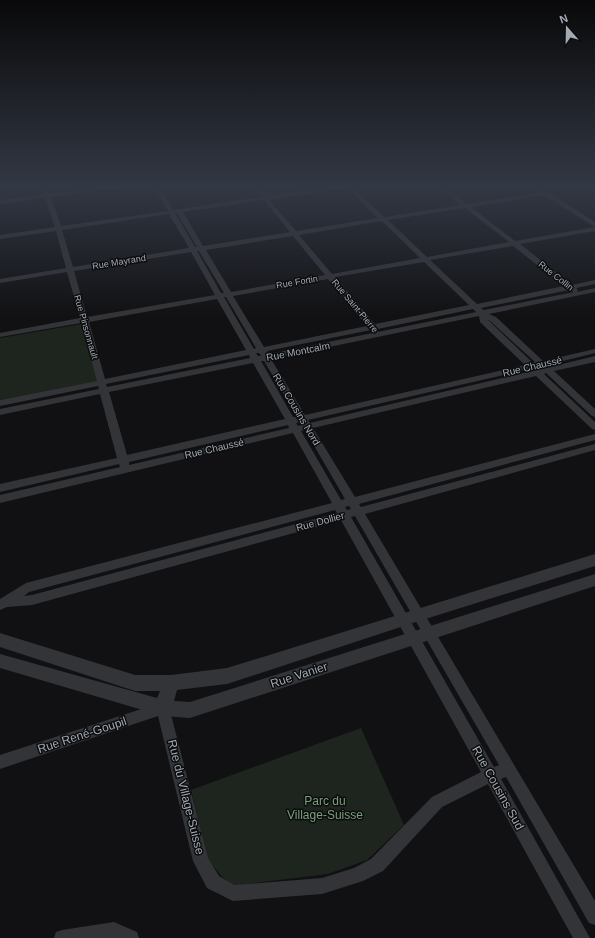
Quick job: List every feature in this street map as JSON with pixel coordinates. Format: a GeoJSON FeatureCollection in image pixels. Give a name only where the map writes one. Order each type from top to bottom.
{"type":"FeatureCollection","features":[{"type":"Feature","properties":{"kind":"street"},"geometry":{"type":"LineString","coordinates":[[0,237],[59,229]]}},
{"type":"Feature","properties":{"kind":"street","name":"Rue Pinsonnault"},"geometry":{"type":"LineString","coordinates":[[59,229],[125,465]]}},
{"type":"Feature","properties":{"kind":"street","name":"Rue Cousins Nord"},"geometry":{"type":"LineString","coordinates":[[185,229],[224,295],[264,354],[358,511],[411,617],[422,635]]}},
{"type":"Feature","properties":{"kind":"street","name":"Rue Saint-Pierre"},"geometry":{"type":"LineString","coordinates":[[290,229],[379,335]]}},
{"type":"Feature","properties":{"kind":"street","name":"Rue Mayrand"},"geometry":{"type":"LineString","coordinates":[[0,281],[325,229]]}},
{"type":"Feature","properties":{"kind":"street"},"geometry":{"type":"LineString","coordinates":[[393,229],[482,314],[493,319],[595,427]]}},
{"type":"Feature","properties":{"kind":"street","name":"Rue Collin"},"geometry":{"type":"LineString","coordinates":[[496,229],[579,294]]}},
{"type":"Feature","properties":{"kind":"street","name":"Rue Fortin"},"geometry":{"type":"LineString","coordinates":[[0,335],[591,229]]}},
{"type":"Feature","properties":{"kind":"street","name":"Rue Montcalm"},"geometry":{"type":"LineString","coordinates":[[264,354],[372,327],[595,282]]}},
{"type":"Feature","properties":{"kind":"street","name":"Rue Montcalm"},"geometry":{"type":"LineString","coordinates":[[0,403],[102,382],[379,335],[595,290]]}},
{"type":"Feature","properties":{"kind":"street","name":"Rue Cousins Nord"},"geometry":{"type":"LineString","coordinates":[[224,295],[254,356],[338,504],[422,635]]}},
{"type":"Feature","properties":{"kind":"street"},"geometry":{"type":"LineString","coordinates":[[482,314],[483,320],[531,366]]}},
{"type":"Feature","properties":{"kind":"street","name":"Rue Chaussé"},"geometry":{"type":"LineString","coordinates":[[305,422],[428,399],[595,351]]}},
{"type":"Feature","properties":{"kind":"street","name":"Rue Montcalm"},"geometry":{"type":"LineString","coordinates":[[0,412],[104,391],[254,356]]}},
{"type":"Feature","properties":{"kind":"street","name":"Rue Chaussé"},"geometry":{"type":"LineString","coordinates":[[0,499],[125,465],[293,425],[422,391],[531,366],[549,370],[595,359]]}},
{"type":"Feature","properties":{"kind":"street"},"geometry":{"type":"LineString","coordinates":[[549,370],[595,414]]}},
{"type":"Feature","properties":{"kind":"street"},"geometry":{"type":"LineString","coordinates":[[422,391],[428,399]]}},
{"type":"Feature","properties":{"kind":"street","name":"Rue Dollier"},"geometry":{"type":"LineString","coordinates":[[1,604],[32,600],[358,511],[595,437]]}},
{"type":"Feature","properties":{"kind":"street","name":"Rue Dollier"},"geometry":{"type":"LineString","coordinates":[[1,604],[26,588],[338,504],[595,447]]}},
{"type":"Feature","properties":{"kind":"street","name":"Rue Chaussé"},"geometry":{"type":"LineString","coordinates":[[0,488],[125,465]]}},
{"type":"Feature","properties":{"kind":"street"},"geometry":{"type":"LineString","coordinates":[[145,556],[148,568]]}},
{"type":"Feature","properties":{"kind":"street","name":"Rue Vanier"},"geometry":{"type":"LineString","coordinates":[[0,640],[135,683],[172,684],[227,676],[595,560]]}},
{"type":"Feature","properties":{"kind":"street"},"geometry":{"type":"LineString","coordinates":[[570,568],[589,582]]}},
{"type":"Feature","properties":{"kind":"street","name":"Rue Vanier"},"geometry":{"type":"LineString","coordinates":[[0,661],[163,708],[190,710],[589,582]]}},
{"type":"Feature","properties":{"kind":"street","name":"Rue Cousins Sud"},"geometry":{"type":"LineString","coordinates":[[422,635],[509,768],[595,917]]}},
{"type":"Feature","properties":{"kind":"street","name":"Rue Cousins Sud"},"geometry":{"type":"LineString","coordinates":[[422,635],[491,775],[582,938]]}},
{"type":"Feature","properties":{"kind":"street"},"geometry":{"type":"LineString","coordinates":[[163,708],[172,684]]}},
{"type":"Feature","properties":{"kind":"street","name":"Rue René-Goupil"},"geometry":{"type":"LineString","coordinates":[[0,762],[163,708]]}},
{"type":"Feature","properties":{"kind":"street","name":"Rue du Village-Suisse"},"geometry":{"type":"LineString","coordinates":[[163,708],[201,861],[213,882],[233,893],[322,886],[357,875],[377,865],[437,802],[491,775],[509,768]]}},
{"type":"Feature","properties":{"kind":"street"},"geometry":{"type":"LineString","coordinates":[[62,938],[114,930],[131,938]]}},
{"type":"Feature","properties":{"kind":"green space"},"geometry":{"type":"Polygon","coordinates":[[[82,324],[98,381],[0,400],[0,338],[82,324]]]}},
{"type":"Feature","properties":{"kind":"green space","name":"Parc du Village-Suisse"},"geometry":{"type":"Polygon","coordinates":[[[361,728],[404,825],[367,860],[328,874],[230,886],[208,860],[191,790],[361,728]]]}}]}
